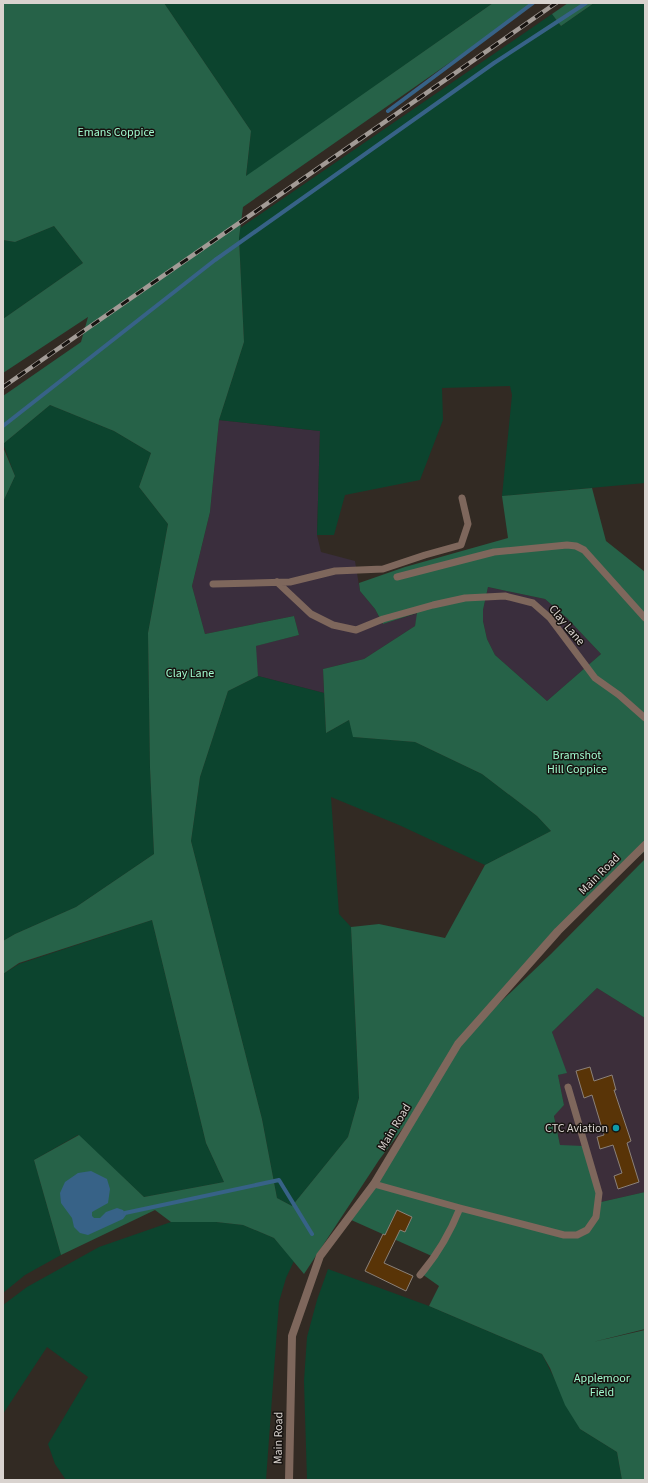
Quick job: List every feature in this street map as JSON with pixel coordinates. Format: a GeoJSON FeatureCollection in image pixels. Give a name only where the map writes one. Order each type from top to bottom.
{"type":"FeatureCollection","features":[{"type":"Feature","properties":{"kind":"street","name":"Main Road"},"geometry":{"type":"LineString","coordinates":[[289,1480],[292,1336],[320,1256],[374,1184],[458,1044],[558,931],[645,845]]}},
{"type":"Feature","properties":{"kind":"lane"},"geometry":{"type":"LineString","coordinates":[[213,584],[290,582],[335,571],[383,569],[461,545],[468,524],[462,498]]}},
{"type":"Feature","properties":{"kind":"lane"},"geometry":{"type":"LineString","coordinates":[[397,577],[494,552],[566,545],[576,546],[584,550],[595,561],[645,618]]}},
{"type":"Feature","properties":{"kind":"lane","name":"Clay Lane"},"geometry":{"type":"LineString","coordinates":[[278,582],[311,614],[333,625],[356,630],[383,619],[465,598],[505,596],[533,603],[550,618],[595,678],[619,695],[645,718]]}},
{"type":"Feature","properties":{"kind":"lane"},"geometry":{"type":"LineString","coordinates":[[374,1184],[564,1235],[577,1235],[588,1230],[596,1217],[599,1193],[568,1087]]}},
{"type":"Feature","properties":{"kind":"lane"},"geometry":{"type":"LineString","coordinates":[[420,1275],[440,1249],[450,1232],[460,1208]]}},
{"type":"Feature","properties":{"kind":"shaded area"},"geometry":{"type":"Polygon","coordinates":[[[219,420],[320,431],[317,535],[321,552],[355,561],[360,591],[375,609],[383,624],[418,613],[415,626],[364,659],[323,669],[324,693],[258,676],[255,646],[299,635],[294,616],[205,634],[192,586],[210,512],[219,420]]]}},
{"type":"Feature","properties":{"kind":"shaded area"},"geometry":{"type":"Polygon","coordinates":[[[488,587],[545,599],[567,618],[601,654],[547,701],[495,655],[487,639],[483,621],[483,610],[488,587]]]}},
{"type":"Feature","properties":{"kind":"shaded area"},"geometry":{"type":"Polygon","coordinates":[[[597,988],[645,1018],[645,1192],[601,1202],[560,1145],[554,1115],[564,1105],[558,1075],[566,1073],[552,1032],[597,988]]]}},
{"type":"Feature","properties":{"kind":"green space"},"geometry":{"type":"Polygon","coordinates":[[[3,3],[164,3],[251,131],[246,176],[493,3],[535,3],[243,207],[239,238],[244,342],[219,420],[210,512],[192,586],[205,634],[294,616],[299,635],[256,646],[258,676],[228,691],[200,777],[191,841],[262,1119],[277,1198],[292,1206],[348,1137],[359,1098],[351,927],[379,924],[445,938],[485,865],[551,831],[537,816],[482,774],[415,742],[353,737],[349,720],[326,733],[323,669],[364,659],[415,626],[417,613],[383,624],[375,609],[360,591],[359,583],[405,567],[508,538],[502,496],[592,488],[606,541],[645,572],[645,851],[589,899],[486,1016],[551,954],[645,859],[645,1018],[597,988],[552,1032],[567,1073],[558,1075],[564,1105],[554,1116],[560,1145],[583,1146],[601,1202],[645,1192],[645,1329],[593,1342],[645,1330],[645,1480],[622,1480],[617,1452],[580,1429],[565,1405],[550,1368],[542,1354],[429,1306],[439,1286],[422,1274],[434,1257],[349,1219],[423,1101],[379,1160],[304,1274],[274,1238],[243,1225],[216,1222],[171,1222],[155,1210],[61,1255],[34,1160],[79,1135],[144,1197],[224,1182],[206,1143],[152,920],[19,963],[3,974],[3,941],[15,934],[76,907],[154,854],[150,768],[148,633],[168,524],[139,487],[151,453],[114,431],[50,405],[3,444],[3,396],[81,342],[88,317],[3,373],[3,319],[83,263],[54,226],[15,242],[3,240],[3,3]],[[488,587],[483,610],[483,621],[487,639],[495,655],[547,701],[601,654],[567,618],[545,599],[488,587]]]}},
{"type":"Feature","properties":{"kind":"green space"},"geometry":{"type":"Polygon","coordinates":[[[164,3],[493,3],[246,177],[251,131],[164,3]]]}},
{"type":"Feature","properties":{"kind":"green space"},"geometry":{"type":"Polygon","coordinates":[[[568,3],[594,3],[561,26],[552,14],[568,3]]]}},
{"type":"Feature","properties":{"kind":"green space"},"geometry":{"type":"Polygon","coordinates":[[[594,3],[645,3],[645,483],[502,496],[512,395],[510,386],[442,388],[443,420],[420,480],[345,495],[334,535],[317,535],[320,431],[219,420],[244,342],[239,238],[240,228],[552,14],[561,26],[594,3]]]}},
{"type":"Feature","properties":{"kind":"green space"},"geometry":{"type":"Polygon","coordinates":[[[54,226],[83,263],[3,319],[3,240],[15,242],[54,226]]]}},
{"type":"Feature","properties":{"kind":"green space"},"geometry":{"type":"Polygon","coordinates":[[[50,405],[114,431],[151,453],[139,487],[168,524],[148,633],[150,768],[154,854],[76,907],[15,934],[3,941],[3,502],[15,476],[3,444],[50,405]]]}},
{"type":"Feature","properties":{"kind":"green space"},"geometry":{"type":"Polygon","coordinates":[[[3,447],[15,476],[3,502],[3,447]]]}},
{"type":"Feature","properties":{"kind":"green space"},"geometry":{"type":"Polygon","coordinates":[[[258,676],[324,693],[326,733],[349,720],[354,737],[415,742],[482,774],[537,816],[551,831],[485,865],[399,825],[331,797],[339,914],[351,927],[359,1098],[348,1137],[292,1206],[277,1198],[262,1119],[191,841],[200,777],[228,691],[258,676]]]}},
{"type":"Feature","properties":{"kind":"green space"},"geometry":{"type":"Polygon","coordinates":[[[152,920],[206,1143],[224,1182],[144,1197],[78,1135],[34,1160],[61,1255],[25,1275],[3,1293],[3,974],[19,964],[152,920]]]}},
{"type":"Feature","properties":{"kind":"green space"},"geometry":{"type":"Polygon","coordinates":[[[171,1222],[216,1222],[243,1225],[274,1238],[294,1261],[286,1278],[279,1302],[266,1480],[66,1480],[55,1464],[48,1444],[88,1377],[47,1347],[3,1414],[3,1305],[27,1287],[99,1247],[171,1222]]]}},
{"type":"Feature","properties":{"kind":"green space"},"geometry":{"type":"Polygon","coordinates":[[[328,1269],[429,1306],[542,1354],[580,1429],[617,1452],[622,1480],[307,1480],[304,1381],[307,1337],[317,1300],[328,1269]]]}},
{"type":"Feature","properties":{"kind":"water"},"geometry":{"type":"Polygon","coordinates":[[[91,1171],[107,1179],[110,1189],[108,1203],[92,1212],[92,1216],[94,1218],[100,1218],[106,1212],[117,1208],[123,1210],[126,1215],[123,1219],[88,1235],[80,1233],[74,1227],[72,1218],[61,1203],[60,1193],[65,1182],[78,1173],[91,1171]]]}},
{"type":"Feature","properties":{"kind":"building","name":"CTC Aviation"},"geometry":{"type":"Polygon","coordinates":[[[590,1067],[594,1081],[612,1075],[616,1090],[614,1090],[631,1141],[627,1143],[639,1182],[618,1189],[614,1176],[622,1173],[613,1145],[600,1149],[597,1137],[604,1135],[592,1095],[584,1098],[576,1071],[590,1067]]]}},
{"type":"Feature","properties":{"kind":"building"},"geometry":{"type":"Polygon","coordinates":[[[397,1210],[412,1217],[405,1232],[400,1230],[384,1263],[413,1276],[406,1291],[365,1271],[383,1234],[385,1235],[397,1210]]]}},
{"type":"Feature","properties":{"kind":"waterway"},"geometry":{"type":"LineString","coordinates":[[388,111],[533,3]]}},
{"type":"Feature","properties":{"kind":"waterway"},"geometry":{"type":"LineString","coordinates":[[3,426],[215,260],[494,63],[586,3]]}},
{"type":"Feature","properties":{"kind":"waterway"},"geometry":{"type":"LineString","coordinates":[[125,1213],[279,1180],[312,1234]]}},
{"type":"Feature","properties":{"kind":"railway"},"geometry":{"type":"LineString","coordinates":[[3,387],[556,3]]}},
{"type":"Feature","properties":{"kind":"place","name":"CTC Aviation"},"geometry":{"type":"Point","coordinates":[616,1128]}},
{"type":"Feature","properties":{"kind":"park label","name":"Emans Coppice"},"geometry":{"type":"Point","coordinates":[116,132]}},
{"type":"Feature","properties":{"kind":"park label","name":"Bramshot Hill Coppice"},"geometry":{"type":"Point","coordinates":[577,762]}},
{"type":"Feature","properties":{"kind":"park label","name":"Applemoor Field"},"geometry":{"type":"Point","coordinates":[602,1385]}}]}
